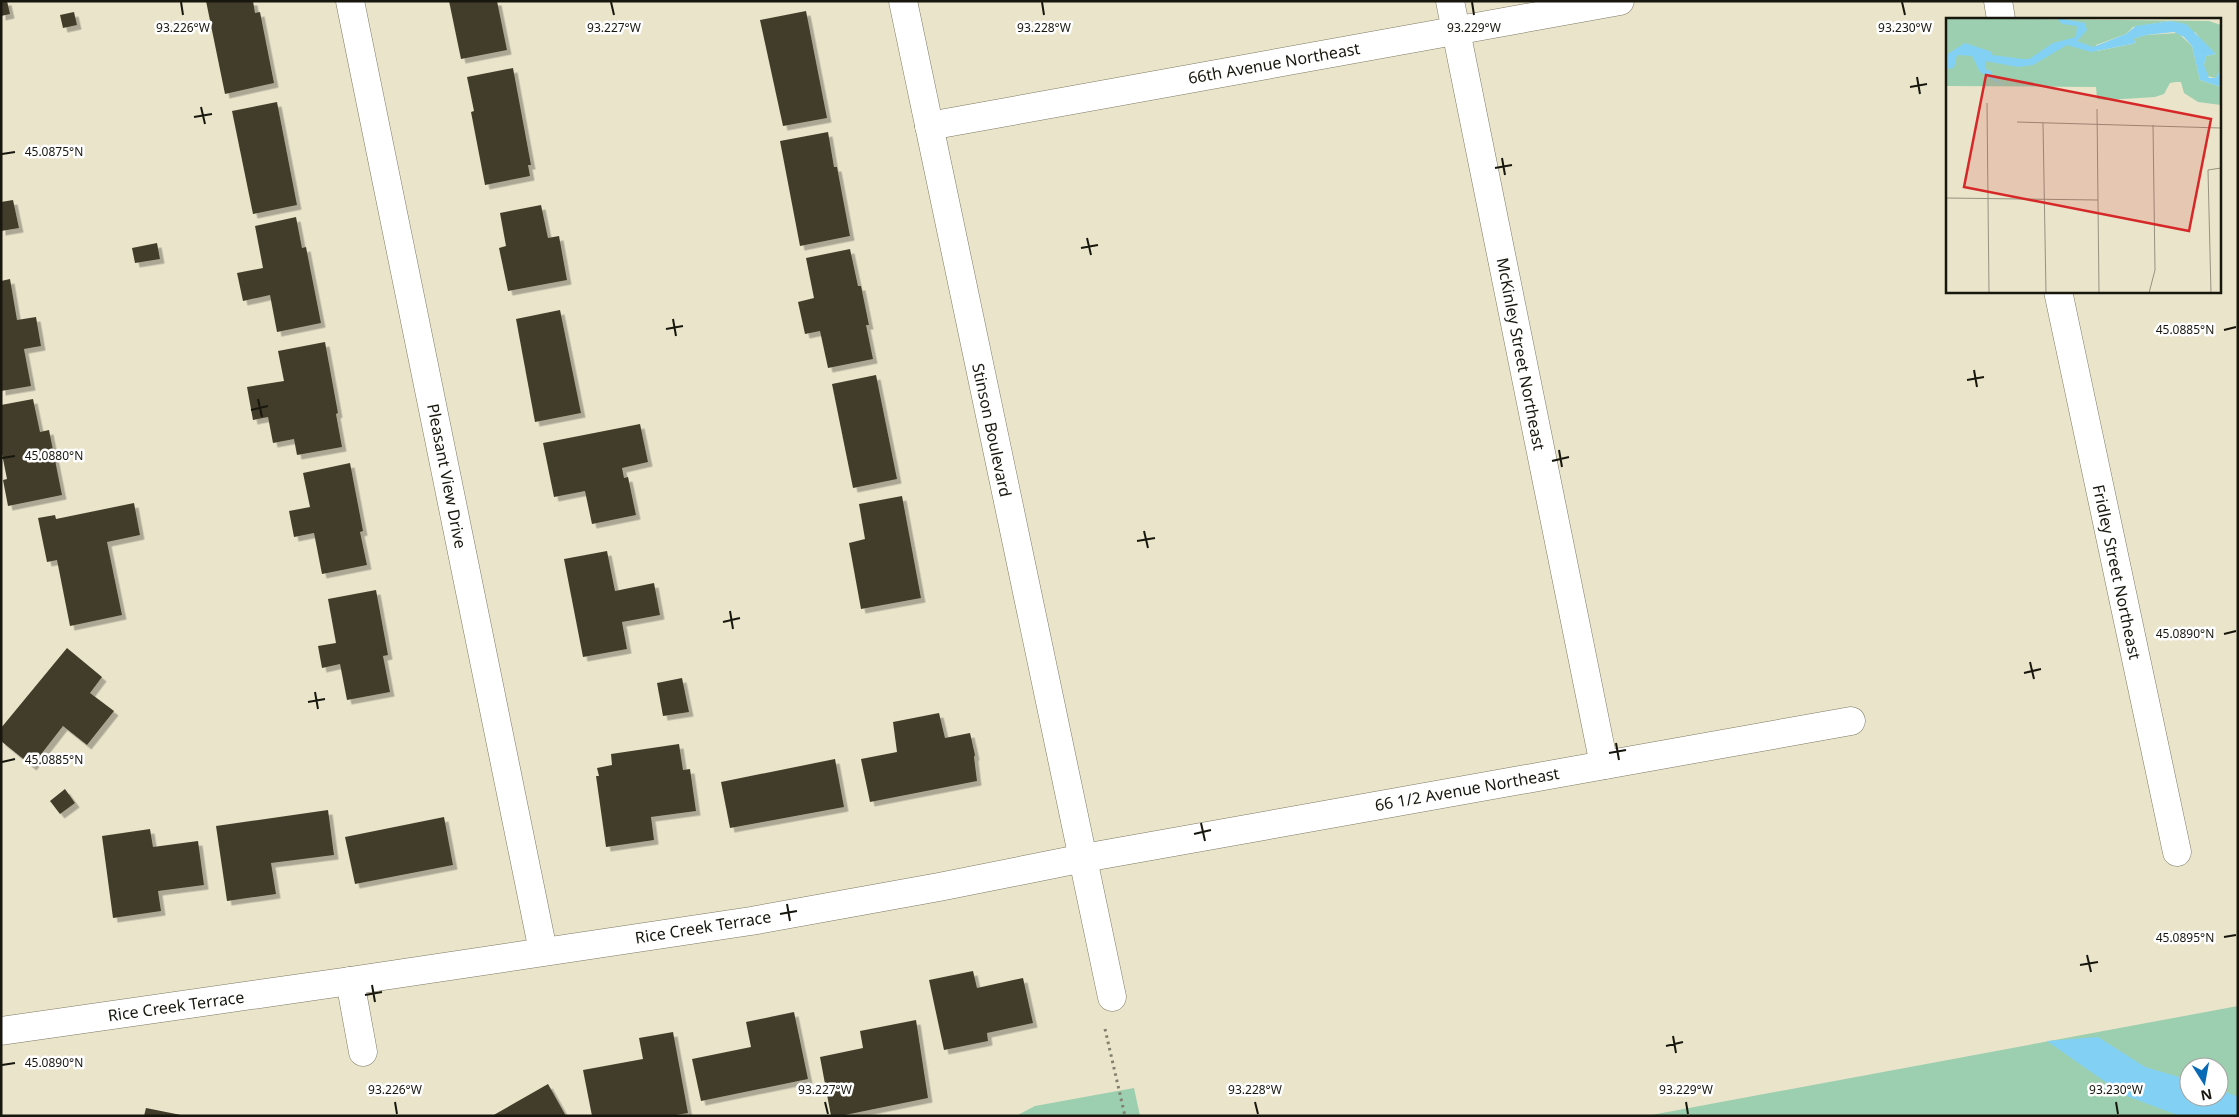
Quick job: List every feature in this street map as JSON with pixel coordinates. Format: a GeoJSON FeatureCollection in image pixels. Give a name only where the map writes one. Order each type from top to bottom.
{"type":"FeatureCollection","features":[{"type":"Feature","properties":{"kind":"street","name":"Pleasant View Drive"},"geometry":{"type":"LineString","coordinates":[[350,1],[543,951]]}},
{"type":"Feature","properties":{"kind":"street","name":"Stinson Boulevard"},"geometry":{"type":"LineString","coordinates":[[903,1],[1112,997]]}},
{"type":"Feature","properties":{"kind":"street","name":"McKinley Street Northeast"},"geometry":{"type":"LineString","coordinates":[[1450,1],[1604,765]]}},
{"type":"Feature","properties":{"kind":"street","name":"66th Avenue Northeast"},"geometry":{"type":"LineString","coordinates":[[929,126],[1620,1]]}},
{"type":"Feature","properties":{"kind":"street"},"geometry":{"type":"LineString","coordinates":[[1998,1],[2001,18]]}},
{"type":"Feature","properties":{"kind":"street","name":"Fridley Street Northeast"},"geometry":{"type":"LineString","coordinates":[[2058,292],[2177,852]]}},
{"type":"Feature","properties":{"kind":"street","name":"66 1/2 Avenue Northeast"},"geometry":{"type":"LineString","coordinates":[[1084,858],[1851,721]]}},
{"type":"Feature","properties":{"kind":"street","name":"Rice Creek Terrace"},"geometry":{"type":"LineString","coordinates":[[1,1032],[350,982],[751,920],[940,887],[1084,858]]}},
{"type":"Feature","properties":{"kind":"street"},"geometry":{"type":"LineString","coordinates":[[350,982],[363,1052]]}},
{"type":"Feature","properties":{"kind":"path"},"geometry":{"type":"LineString","coordinates":[[1112,997],[1102,1013],[1125,1116]]}},
{"type":"Feature","properties":{"kind":"green space"},"geometry":{"type":"Polygon","coordinates":[[[2238,1006],[2238,1116],[1646,1116],[2238,1006]]]}},
{"type":"Feature","properties":{"kind":"green space"},"geometry":{"type":"Polygon","coordinates":[[[1134,1088],[1140,1116],[1016,1116],[1035,1106],[1134,1088]]]}},
{"type":"Feature","properties":{"kind":"water"},"geometry":{"type":"Polygon","coordinates":[[[2098,1037],[2145,1067],[2179,1077],[2179,1107],[2229,1107],[2229,1093],[2238,1097],[2238,1116],[2180,1116],[2124,1095],[2047,1041],[2098,1037]]]}},
{"type":"Feature","properties":{"kind":"building"},"geometry":{"type":"Polygon","coordinates":[[[1,1],[7,1],[10,14],[1,16],[1,1]]]}},
{"type":"Feature","properties":{"kind":"building"},"geometry":{"type":"Polygon","coordinates":[[[206,1],[253,1],[255,13],[260,12],[274,83],[225,94],[206,1]]]}},
{"type":"Feature","properties":{"kind":"building"},"geometry":{"type":"Polygon","coordinates":[[[449,1],[497,1],[507,50],[461,59],[449,1]]]}},
{"type":"Feature","properties":{"kind":"building"},"geometry":{"type":"Polygon","coordinates":[[[806,11],[827,118],[783,126],[760,20],[806,11]]]}},
{"type":"Feature","properties":{"kind":"building"},"geometry":{"type":"Polygon","coordinates":[[[74,12],[77,25],[63,28],[60,15],[74,12]]]}},
{"type":"Feature","properties":{"kind":"building"},"geometry":{"type":"Polygon","coordinates":[[[513,68],[531,165],[528,165],[530,176],[485,185],[471,112],[474,111],[467,77],[513,68]]]}},
{"type":"Feature","properties":{"kind":"building"},"geometry":{"type":"Polygon","coordinates":[[[277,102],[297,205],[253,214],[232,111],[277,102]]]}},
{"type":"Feature","properties":{"kind":"building"},"geometry":{"type":"Polygon","coordinates":[[[828,132],[834,167],[837,167],[850,236],[800,246],[780,141],[828,132]]]}},
{"type":"Feature","properties":{"kind":"building"},"geometry":{"type":"Polygon","coordinates":[[[13,200],[19,228],[1,231],[1,202],[13,200]]]}},
{"type":"Feature","properties":{"kind":"building"},"geometry":{"type":"Polygon","coordinates":[[[541,205],[548,238],[559,236],[567,280],[508,291],[499,248],[506,246],[500,213],[541,205]]]}},
{"type":"Feature","properties":{"kind":"building"},"geometry":{"type":"Polygon","coordinates":[[[296,217],[302,248],[306,247],[321,323],[277,332],[270,295],[243,301],[237,273],[263,268],[255,226],[296,217]]]}},
{"type":"Feature","properties":{"kind":"building"},"geometry":{"type":"Polygon","coordinates":[[[157,243],[160,259],[135,263],[132,248],[157,243]]]}},
{"type":"Feature","properties":{"kind":"building"},"geometry":{"type":"Polygon","coordinates":[[[850,249],[858,286],[861,286],[869,325],[866,325],[873,359],[828,368],[820,331],[805,334],[798,302],[814,298],[806,258],[850,249]]]}},
{"type":"Feature","properties":{"kind":"building"},"geometry":{"type":"Polygon","coordinates":[[[10,279],[17,320],[36,317],[41,346],[24,349],[31,386],[1,391],[1,281],[10,279]]]}},
{"type":"Feature","properties":{"kind":"building"},"geometry":{"type":"Polygon","coordinates":[[[560,310],[581,413],[535,422],[516,319],[560,310]]]}},
{"type":"Feature","properties":{"kind":"building"},"geometry":{"type":"Polygon","coordinates":[[[325,342],[342,447],[297,455],[294,439],[273,443],[268,417],[253,420],[247,387],[284,381],[278,351],[325,342]]]}},
{"type":"Feature","properties":{"kind":"building"},"geometry":{"type":"Polygon","coordinates":[[[876,375],[897,479],[853,488],[832,384],[876,375]]]}},
{"type":"Feature","properties":{"kind":"building"},"geometry":{"type":"Polygon","coordinates":[[[33,399],[40,432],[49,430],[62,495],[8,506],[3,480],[7,479],[1,449],[1,405],[33,399]]]}},
{"type":"Feature","properties":{"kind":"building"},"geometry":{"type":"Polygon","coordinates":[[[640,424],[648,462],[622,468],[624,478],[628,477],[636,515],[592,524],[585,491],[554,497],[543,443],[640,424]]]}},
{"type":"Feature","properties":{"kind":"building"},"geometry":{"type":"Polygon","coordinates":[[[350,463],[363,531],[360,532],[367,565],[322,574],[314,533],[294,537],[289,511],[310,507],[303,473],[350,463]]]}},
{"type":"Feature","properties":{"kind":"building"},"geometry":{"type":"Polygon","coordinates":[[[902,496],[921,598],[861,609],[849,543],[865,539],[859,504],[902,496]]]}},
{"type":"Feature","properties":{"kind":"building"},"geometry":{"type":"Polygon","coordinates":[[[134,503],[140,535],[107,542],[122,615],[70,626],[57,560],[47,562],[38,518],[55,515],[56,519],[134,503]]]}},
{"type":"Feature","properties":{"kind":"building"},"geometry":{"type":"Polygon","coordinates":[[[607,551],[615,591],[654,583],[660,615],[622,622],[627,649],[583,657],[564,559],[607,551]]]}},
{"type":"Feature","properties":{"kind":"building"},"geometry":{"type":"Polygon","coordinates":[[[376,590],[388,655],[383,656],[390,692],[347,700],[340,664],[322,668],[318,646],[336,643],[328,599],[376,590]]]}},
{"type":"Feature","properties":{"kind":"building"},"geometry":{"type":"Polygon","coordinates":[[[67,648],[102,677],[90,693],[114,711],[87,745],[63,726],[32,766],[1,741],[1,728],[67,648]]]}},
{"type":"Feature","properties":{"kind":"building"},"geometry":{"type":"Polygon","coordinates":[[[682,678],[689,712],[663,716],[657,683],[682,678]]]}},
{"type":"Feature","properties":{"kind":"building"},"geometry":{"type":"Polygon","coordinates":[[[939,713],[945,738],[970,733],[975,755],[977,781],[870,802],[861,759],[897,752],[893,722],[939,713]]]}},
{"type":"Feature","properties":{"kind":"building"},"geometry":{"type":"Polygon","coordinates":[[[679,744],[683,770],[690,769],[696,811],[651,817],[654,840],[606,847],[596,776],[599,776],[597,768],[612,765],[611,754],[679,744]]]}},
{"type":"Feature","properties":{"kind":"building"},"geometry":{"type":"Polygon","coordinates":[[[835,759],[844,807],[730,828],[721,782],[835,759]]]}},
{"type":"Feature","properties":{"kind":"building"},"geometry":{"type":"Polygon","coordinates":[[[65,789],[75,803],[60,814],[50,801],[65,789]]]}},
{"type":"Feature","properties":{"kind":"building"},"geometry":{"type":"Polygon","coordinates":[[[328,810],[334,855],[271,863],[276,894],[227,901],[216,826],[328,810]]]}},
{"type":"Feature","properties":{"kind":"building"},"geometry":{"type":"Polygon","coordinates":[[[444,817],[453,865],[355,884],[345,837],[444,817]]]}},
{"type":"Feature","properties":{"kind":"building"},"geometry":{"type":"Polygon","coordinates":[[[150,829],[153,847],[198,841],[204,885],[158,891],[161,911],[113,918],[102,836],[150,829]]]}},
{"type":"Feature","properties":{"kind":"building"},"geometry":{"type":"Polygon","coordinates":[[[973,971],[977,988],[1023,978],[1033,1023],[987,1033],[988,1041],[944,1050],[929,980],[973,971]]]}},
{"type":"Feature","properties":{"kind":"building"},"geometry":{"type":"Polygon","coordinates":[[[794,1012],[808,1079],[701,1101],[692,1059],[751,1047],[746,1022],[794,1012]]]}},
{"type":"Feature","properties":{"kind":"building"},"geometry":{"type":"Polygon","coordinates":[[[916,1020],[928,1098],[840,1116],[831,1116],[820,1057],[863,1048],[860,1031],[916,1020]]]}},
{"type":"Feature","properties":{"kind":"building"},"geometry":{"type":"Polygon","coordinates":[[[673,1032],[688,1113],[670,1116],[592,1116],[583,1070],[643,1059],[639,1038],[673,1032]]]}},
{"type":"Feature","properties":{"kind":"building"},"geometry":{"type":"Polygon","coordinates":[[[548,1084],[566,1116],[492,1116],[548,1084]]]}},
{"type":"Feature","properties":{"kind":"building"},"geometry":{"type":"Polygon","coordinates":[[[146,1108],[181,1115],[181,1116],[144,1116],[146,1108]]]}}]}
